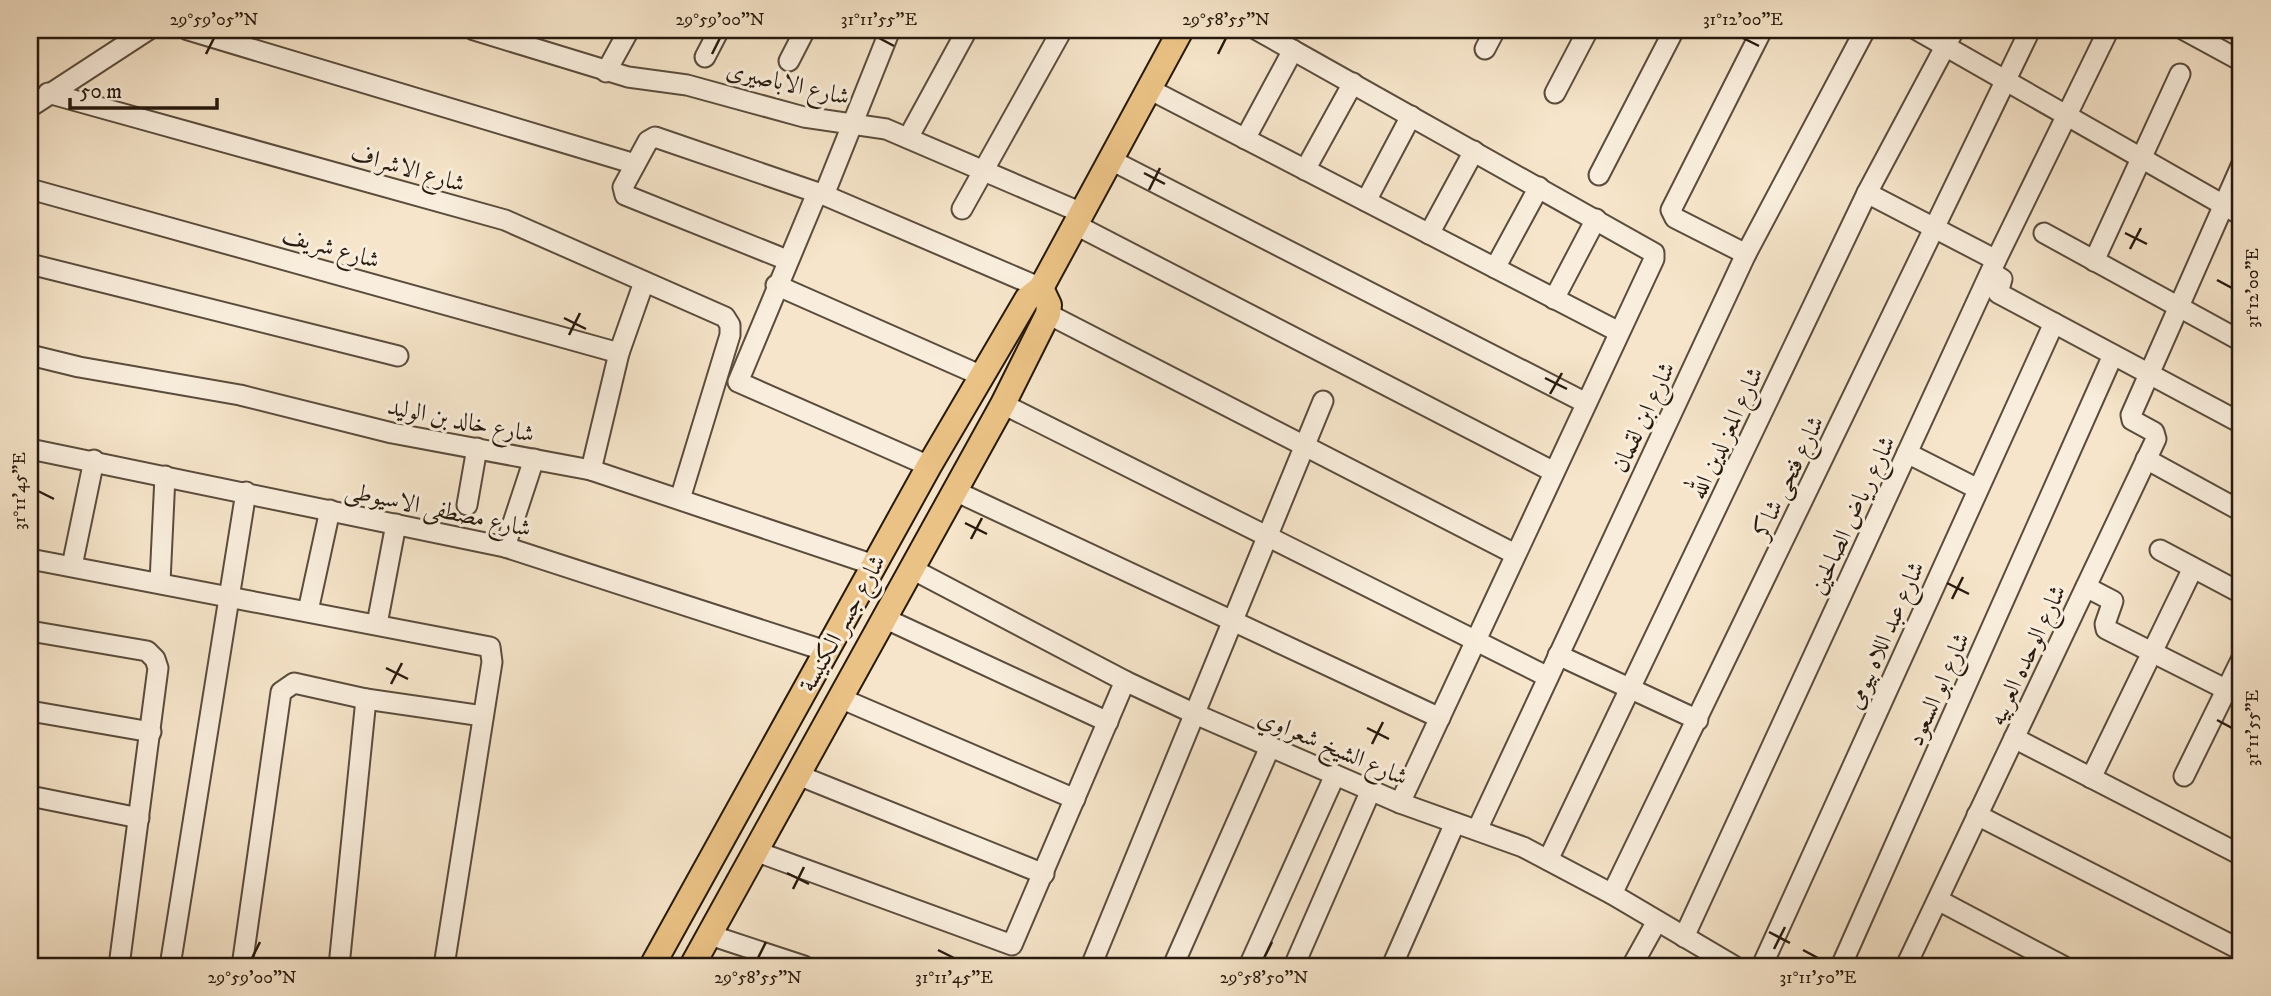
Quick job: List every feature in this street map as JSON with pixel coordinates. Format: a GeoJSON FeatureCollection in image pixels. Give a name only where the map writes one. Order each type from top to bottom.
{"type":"FeatureCollection","features":[{"type":"Feature","properties":{"kind":"main road","name":"شارع جسر الكنيسة"},"geometry":{"type":"LineString","coordinates":[[652,966],[929,466],[1027,299],[1041,288],[1181,30]]}},
{"type":"Feature","properties":{"kind":"main road"},"geometry":{"type":"LineString","coordinates":[[1041,288],[1049,305],[1048,314]]}},
{"type":"Feature","properties":{"kind":"main road","name":"شارع جسر الكنيسة"},"geometry":{"type":"LineString","coordinates":[[692,966],[1003,404],[1048,314]]}},
{"type":"Feature","properties":{"kind":"street"},"geometry":{"type":"LineString","coordinates":[[30,107],[148,30]]}},
{"type":"Feature","properties":{"kind":"street"},"geometry":{"type":"LineString","coordinates":[[188,30],[635,164]]}},
{"type":"Feature","properties":{"kind":"street","name":"شارع الاباصيرى"},"geometry":{"type":"LineString","coordinates":[[474,30],[517,36],[606,72],[687,85],[804,117],[886,128],[983,170],[1079,219],[1554,472]]}},
{"type":"Feature","properties":{"kind":"street"},"geometry":{"type":"LineString","coordinates":[[606,72],[629,30]]}},
{"type":"Feature","properties":{"kind":"street"},"geometry":{"type":"LineString","coordinates":[[705,57],[719,30]]}},
{"type":"Feature","properties":{"kind":"street"},"geometry":{"type":"LineString","coordinates":[[789,61],[805,30]]}},
{"type":"Feature","properties":{"kind":"street"},"geometry":{"type":"LineString","coordinates":[[890,30],[854,123],[787,260],[738,380],[742,385],[929,466]]}},
{"type":"Feature","properties":{"kind":"street"},"geometry":{"type":"LineString","coordinates":[[908,138],[967,30]]}},
{"type":"Feature","properties":{"kind":"street"},"geometry":{"type":"LineString","coordinates":[[962,209],[1062,30]]}},
{"type":"Feature","properties":{"kind":"street"},"geometry":{"type":"LineString","coordinates":[[1257,30],[1654,253],[1654,259],[1400,803]]}},
{"type":"Feature","properties":{"kind":"street"},"geometry":{"type":"LineString","coordinates":[[1485,49],[1495,30]]}},
{"type":"Feature","properties":{"kind":"street"},"geometry":{"type":"LineString","coordinates":[[1555,93],[1588,30]]}},
{"type":"Feature","properties":{"kind":"street"},"geometry":{"type":"LineString","coordinates":[[1599,175],[1674,30]]}},
{"type":"Feature","properties":{"kind":"street"},"geometry":{"type":"LineString","coordinates":[[1746,254],[1675,218],[1671,210],[1762,30]]}},
{"type":"Feature","properties":{"kind":"street","name":"شارع ابن لقمان"},"geometry":{"type":"LineString","coordinates":[[1477,830],[1746,254],[1865,30]]}},
{"type":"Feature","properties":{"kind":"street"},"geometry":{"type":"LineString","coordinates":[[1917,30],[1950,37],[2006,80],[2233,210]]}},
{"type":"Feature","properties":{"kind":"street","name":"شارع فتحى شاكر"},"geometry":{"type":"LineString","coordinates":[[1612,894],[2030,30]]}},
{"type":"Feature","properties":{"kind":"street"},"geometry":{"type":"LineString","coordinates":[[2184,30],[2241,61]]}},
{"type":"Feature","properties":{"kind":"street","name":"شارع رياض الصالحين"},"geometry":{"type":"LineString","coordinates":[[1684,937],[1993,266],[2106,35]]}},
{"type":"Feature","properties":{"kind":"street","name":"شارع المعز لدين الله"},"geometry":{"type":"LineString","coordinates":[[1548,860],[1867,193],[1950,37]]}},
{"type":"Feature","properties":{"kind":"street"},"geometry":{"type":"LineString","coordinates":[[1245,139],[1293,50]]}},
{"type":"Feature","properties":{"kind":"street"},"geometry":{"type":"LineString","coordinates":[[2094,261],[2180,74]]}},
{"type":"Feature","properties":{"kind":"street"},"geometry":{"type":"LineString","coordinates":[[1305,170],[1353,83]]}},
{"type":"Feature","properties":{"kind":"street"},"geometry":{"type":"LineString","coordinates":[[1149,89],[1619,332]]}},
{"type":"Feature","properties":{"kind":"street","name":"شارع الاشراف"},"geometry":{"type":"LineString","coordinates":[[48,93],[505,220],[725,317],[730,325],[730,335],[680,499]]}},
{"type":"Feature","properties":{"kind":"street"},"geometry":{"type":"LineString","coordinates":[[1366,201],[1411,116]]}},
{"type":"Feature","properties":{"kind":"street"},"geometry":{"type":"LineString","coordinates":[[787,260],[625,195],[623,187],[648,141],[655,137],[820,194],[1041,288]]}},
{"type":"Feature","properties":{"kind":"street"},"geometry":{"type":"LineString","coordinates":[[1430,234],[1474,151]]}},
{"type":"Feature","properties":{"kind":"street"},"geometry":{"type":"LineString","coordinates":[[1111,160],[1586,403]]}},
{"type":"Feature","properties":{"kind":"street"},"geometry":{"type":"LineString","coordinates":[[2149,374],[2179,307],[2233,210],[2241,166]]}},
{"type":"Feature","properties":{"kind":"street"},"geometry":{"type":"LineString","coordinates":[[1495,268],[1539,187]]}},
{"type":"Feature","properties":{"kind":"street","name":"شارع شريف"},"geometry":{"type":"LineString","coordinates":[[30,189],[619,353]]}},
{"type":"Feature","properties":{"kind":"street"},"geometry":{"type":"LineString","coordinates":[[1867,193],[1935,228],[1993,266],[2002,279],[1998,293],[2241,423]]}},
{"type":"Feature","properties":{"kind":"street"},"geometry":{"type":"LineString","coordinates":[[1554,299],[1596,219]]}},
{"type":"Feature","properties":{"kind":"street"},"geometry":{"type":"LineString","coordinates":[[2044,233],[2241,341]]}},
{"type":"Feature","properties":{"kind":"street"},"geometry":{"type":"LineString","coordinates":[[30,264],[398,356]]}},
{"type":"Feature","properties":{"kind":"street"},"geometry":{"type":"LineString","coordinates":[[592,470],[619,353],[644,282]]}},
{"type":"Feature","properties":{"kind":"street"},"geometry":{"type":"LineString","coordinates":[[776,285],[982,376]]}},
{"type":"Feature","properties":{"kind":"street"},"geometry":{"type":"LineString","coordinates":[[1048,314],[1515,554]]}},
{"type":"Feature","properties":{"kind":"street","name":"شارع عبد اللاه بيومى"},"geometry":{"type":"LineString","coordinates":[[1762,966],[2054,323]]}},
{"type":"Feature","properties":{"kind":"street","name":"شارع خالد بن الوليد"},"geometry":{"type":"LineString","coordinates":[[30,355],[79,367],[240,395],[392,433],[592,470],[874,565]]}},
{"type":"Feature","properties":{"kind":"street","name":"شارع ابو السعود"},"geometry":{"type":"LineString","coordinates":[[1841,966],[2113,355]]}},
{"type":"Feature","properties":{"kind":"street","name":"شارع الوحده العربيه"},"geometry":{"type":"LineString","coordinates":[[1906,966],[2146,459],[2155,434],[2130,416],[2149,374]]}},
{"type":"Feature","properties":{"kind":"street"},"geometry":{"type":"LineString","coordinates":[[1091,966],[1323,401]]}},
{"type":"Feature","properties":{"kind":"street"},"geometry":{"type":"LineString","coordinates":[[1003,404],[1548,677]]}},
{"type":"Feature","properties":{"kind":"street"},"geometry":{"type":"LineString","coordinates":[[467,505],[477,448]]}},
{"type":"Feature","properties":{"kind":"street","name":"شارع مصطفى الاسيوطى"},"geometry":{"type":"LineString","coordinates":[[30,449],[94,460],[505,547],[826,651]]}},
{"type":"Feature","properties":{"kind":"street"},"geometry":{"type":"LineString","coordinates":[[1907,453],[1978,489]]}},
{"type":"Feature","properties":{"kind":"street"},"geometry":{"type":"LineString","coordinates":[[505,547],[534,458]]}},
{"type":"Feature","properties":{"kind":"street"},"geometry":{"type":"LineString","coordinates":[[2146,459],[2241,511]]}},
{"type":"Feature","properties":{"kind":"street"},"geometry":{"type":"LineString","coordinates":[[72,566],[94,460]]}},
{"type":"Feature","properties":{"kind":"street"},"geometry":{"type":"LineString","coordinates":[[160,582],[165,477]]}},
{"type":"Feature","properties":{"kind":"street"},"geometry":{"type":"LineString","coordinates":[[955,491],[1440,718]]}},
{"type":"Feature","properties":{"kind":"street"},"geometry":{"type":"LineString","coordinates":[[170,966],[246,492]]}},
{"type":"Feature","properties":{"kind":"street"},"geometry":{"type":"LineString","coordinates":[[308,611],[330,510]]}},
{"type":"Feature","properties":{"kind":"street"},"geometry":{"type":"LineString","coordinates":[[377,624],[396,524]]}},
{"type":"Feature","properties":{"kind":"street"},"geometry":{"type":"LineString","coordinates":[[2160,550],[2241,593]]}},
{"type":"Feature","properties":{"kind":"street"},"geometry":{"type":"LineString","coordinates":[[30,559],[482,643],[490,647],[493,654],[444,966]]}},
{"type":"Feature","properties":{"kind":"street"},"geometry":{"type":"LineString","coordinates":[[2091,778],[2193,568]]}},
{"type":"Feature","properties":{"kind":"street","name":"شارع الشيخ شعراوي"},"geometry":{"type":"LineString","coordinates":[[912,569],[1125,681],[1195,714],[1400,803],[1477,830],[1548,860],[1612,894],[1723,963]]}},
{"type":"Feature","properties":{"kind":"street"},"geometry":{"type":"LineString","coordinates":[[2086,587],[2113,601],[2105,624],[2106,629],[2234,694]]}},
{"type":"Feature","properties":{"kind":"street"},"geometry":{"type":"LineString","coordinates":[[884,618],[1108,722]]}},
{"type":"Feature","properties":{"kind":"street"},"geometry":{"type":"LineString","coordinates":[[30,631],[147,651],[155,659],[158,668],[152,732],[119,966]]}},
{"type":"Feature","properties":{"kind":"street"},"geometry":{"type":"LineString","coordinates":[[1558,655],[1698,720]]}},
{"type":"Feature","properties":{"kind":"street"},"geometry":{"type":"LineString","coordinates":[[2184,776],[2234,694],[2241,660]]}},
{"type":"Feature","properties":{"kind":"street"},"geometry":{"type":"LineString","coordinates":[[755,851],[1012,945],[1125,681]]}},
{"type":"Feature","properties":{"kind":"street"},"geometry":{"type":"LineString","coordinates":[[242,966],[281,692],[294,683],[366,699],[483,716]]}},
{"type":"Feature","properties":{"kind":"street"},"geometry":{"type":"LineString","coordinates":[[840,698],[1076,799]]}},
{"type":"Feature","properties":{"kind":"street"},"geometry":{"type":"LineString","coordinates":[[339,966],[366,699]]}},
{"type":"Feature","properties":{"kind":"street"},"geometry":{"type":"LineString","coordinates":[[30,711],[152,732]]}},
{"type":"Feature","properties":{"kind":"street"},"geometry":{"type":"LineString","coordinates":[[2014,738],[2241,855]]}},
{"type":"Feature","properties":{"kind":"street"},"geometry":{"type":"LineString","coordinates":[[1173,966],[1270,747]]}},
{"type":"Feature","properties":{"kind":"street"},"geometry":{"type":"LineString","coordinates":[[798,775],[1044,874]]}},
{"type":"Feature","properties":{"kind":"street"},"geometry":{"type":"LineString","coordinates":[[1250,966],[1335,775]]}},
{"type":"Feature","properties":{"kind":"street"},"geometry":{"type":"LineString","coordinates":[[1294,966],[1371,790]]}},
{"type":"Feature","properties":{"kind":"street"},"geometry":{"type":"LineString","coordinates":[[30,798],[139,818]]}},
{"type":"Feature","properties":{"kind":"street"},"geometry":{"type":"LineString","coordinates":[[1978,816],[2241,950]]}},
{"type":"Feature","properties":{"kind":"street"},"geometry":{"type":"LineString","coordinates":[[1392,966],[1455,823]]}},
{"type":"Feature","properties":{"kind":"street"},"geometry":{"type":"LineString","coordinates":[[1938,900],[2063,966]]}},
{"type":"Feature","properties":{"kind":"street"},"geometry":{"type":"LineString","coordinates":[[1632,966],[1657,921]]}},
{"type":"Feature","properties":{"kind":"street"},"geometry":{"type":"LineString","coordinates":[[710,935],[804,966]]}}]}
